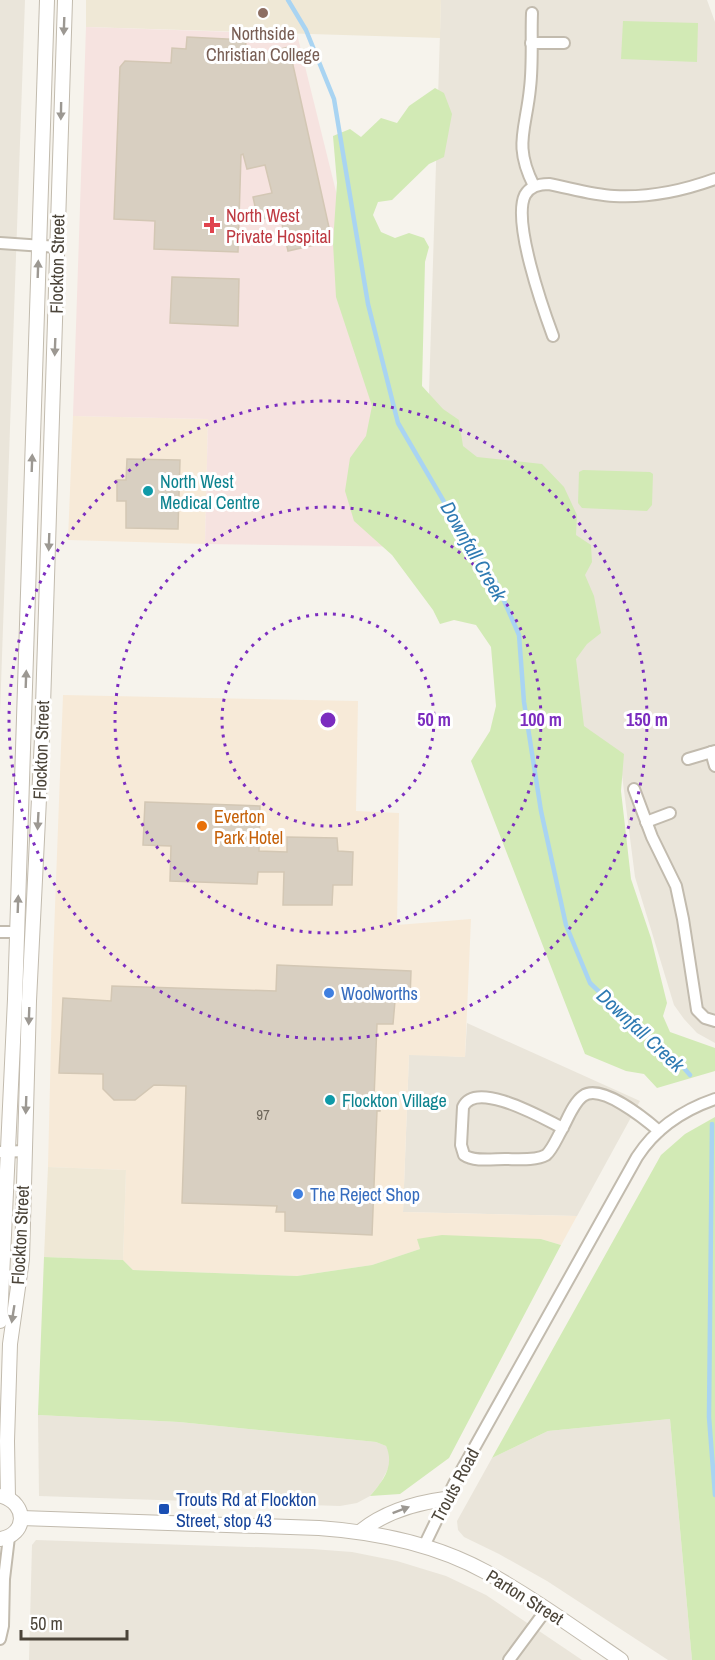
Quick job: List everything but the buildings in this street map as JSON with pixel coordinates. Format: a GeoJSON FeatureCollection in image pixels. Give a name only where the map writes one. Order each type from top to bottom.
{"type":"FeatureCollection","features":[{"type":"Feature","properties":{"kind":"street","name":"Flockton Street"},"geometry":{"type":"LineString","coordinates":[[0,1322],[4,1152],[16,932],[47,0]]}},
{"type":"Feature","properties":{"kind":"street","name":"Flockton Street"},"geometry":{"type":"LineString","coordinates":[[4,1497],[10,1344],[21,1265],[42,738],[64,0]]}},
{"type":"Feature","properties":{"kind":"street"},"geometry":{"type":"LineString","coordinates":[[532,13],[530,87],[521,148],[525,169],[534,186]]}},
{"type":"Feature","properties":{"kind":"street"},"geometry":{"type":"LineString","coordinates":[[531,43],[564,44]]}},
{"type":"Feature","properties":{"kind":"street"},"geometry":{"type":"LineString","coordinates":[[553,336],[533,279],[523,218],[524,197],[534,186],[549,184],[596,194],[628,196],[667,193],[690,188],[715,178]]}},
{"type":"Feature","properties":{"kind":"street"},"geometry":{"type":"LineString","coordinates":[[0,243],[58,247]]}},
{"type":"Feature","properties":{"kind":"street"},"geometry":{"type":"LineString","coordinates":[[688,759],[713,752],[715,766]]}},
{"type":"Feature","properties":{"kind":"street"},"geometry":{"type":"LineString","coordinates":[[634,789],[646,822],[676,886],[697,1010],[705,1018],[715,1021]]}},
{"type":"Feature","properties":{"kind":"street"},"geometry":{"type":"LineString","coordinates":[[646,822],[670,813]]}},
{"type":"Feature","properties":{"kind":"street"},"geometry":{"type":"LineString","coordinates":[[0,932],[16,932]]}},
{"type":"Feature","properties":{"kind":"street"},"geometry":{"type":"LineString","coordinates":[[563,1128],[500,1100],[485,1096],[472,1097],[465,1102],[463,1107],[461,1148],[464,1155],[469,1158],[547,1154],[563,1128],[580,1098],[593,1093],[604,1095],[632,1110],[659,1131]]}},
{"type":"Feature","properties":{"kind":"street","name":"Trouts Road"},"geometry":{"type":"LineString","coordinates":[[424,1546],[445,1499],[637,1157],[659,1131],[688,1111],[715,1099]]}},
{"type":"Feature","properties":{"kind":"street"},"geometry":{"type":"LineString","coordinates":[[4,1152],[24,1151]]}},
{"type":"Feature","properties":{"kind":"street"},"geometry":{"type":"LineString","coordinates":[[0,1639],[3,1626],[4,1538],[18,1529],[21,1518],[17,1506],[4,1497]]}},
{"type":"Feature","properties":{"kind":"street"},"geometry":{"type":"LineString","coordinates":[[361,1531],[383,1516],[420,1503],[445,1499]]}},
{"type":"Feature","properties":{"kind":"street"},"geometry":{"type":"LineString","coordinates":[[21,1518],[319,1528],[361,1531],[424,1546]]}},
{"type":"Feature","properties":{"kind":"street","name":"Parton Street"},"geometry":{"type":"LineString","coordinates":[[424,1546],[485,1571],[621,1660]]}},
{"type":"Feature","properties":{"kind":"street"},"geometry":{"type":"LineString","coordinates":[[509,1660],[546,1610]]}},
{"type":"Feature","properties":{"kind":"shaded area"},"geometry":{"type":"Polygon","coordinates":[[[0,0],[25,0],[0,713],[0,0]]]}},
{"type":"Feature","properties":{"kind":"shaded area","name":"Northside Christian College"},"geometry":{"type":"Polygon","coordinates":[[[86,0],[441,0],[440,38],[86,27],[86,0]]]}},
{"type":"Feature","properties":{"kind":"shaded area"},"geometry":{"type":"Polygon","coordinates":[[[441,0],[707,0],[715,22],[715,1043],[697,1033],[674,1005],[635,877],[622,775],[581,788],[427,459],[441,0]]]}},
{"type":"Feature","properties":{"kind":"shaded area","name":"North West Private Hospital"},"geometry":{"type":"Polygon","coordinates":[[[86,27],[297,34],[424,547],[205,544],[208,419],[73,416],[86,27]]]}},
{"type":"Feature","properties":{"kind":"shaded area"},"geometry":{"type":"Polygon","coordinates":[[[73,416],[208,419],[205,544],[68,540],[73,416]]]}},
{"type":"Feature","properties":{"kind":"shaded area"},"geometry":{"type":"Polygon","coordinates":[[[63,695],[358,701],[356,811],[399,813],[397,925],[471,919],[465,1057],[409,1055],[403,1212],[577,1216],[561,1245],[541,1239],[418,1239],[420,1249],[372,1265],[297,1276],[133,1270],[123,1260],[126,1170],[48,1167],[63,695]]]}},
{"type":"Feature","properties":{"kind":"shaded area"},"geometry":{"type":"Polygon","coordinates":[[[467,1023],[640,1101],[577,1216],[403,1212],[409,1054],[465,1057],[467,1023]]]}},
{"type":"Feature","properties":{"kind":"shaded area"},"geometry":{"type":"Polygon","coordinates":[[[48,1167],[126,1170],[123,1260],[44,1257],[48,1167]]]}},
{"type":"Feature","properties":{"kind":"shaded area"},"geometry":{"type":"Polygon","coordinates":[[[38,1415],[179,1422],[376,1442],[386,1446],[391,1456],[389,1467],[370,1496],[357,1503],[340,1506],[39,1496],[38,1415]]]}},
{"type":"Feature","properties":{"kind":"shaded area"},"geometry":{"type":"Polygon","coordinates":[[[670,1419],[692,1660],[668,1660],[547,1581],[464,1537],[458,1530],[457,1521],[492,1458],[548,1431],[670,1419]]]}},
{"type":"Feature","properties":{"kind":"shaded area"},"geometry":{"type":"Polygon","coordinates":[[[36,1540],[312,1549],[352,1552],[397,1561],[446,1576],[486,1595],[582,1660],[29,1660],[32,1545],[36,1540]]]}},
{"type":"Feature","properties":{"kind":"green space"},"geometry":{"type":"Polygon","coordinates":[[[623,21],[698,23],[697,62],[621,59],[623,21]]]}},
{"type":"Feature","properties":{"kind":"green space"},"geometry":{"type":"Polygon","coordinates":[[[435,88],[444,93],[452,114],[444,157],[429,164],[392,200],[378,202],[373,215],[381,232],[395,238],[409,233],[424,238],[429,247],[425,262],[422,386],[443,409],[459,420],[463,446],[477,457],[542,464],[564,487],[577,515],[576,535],[591,545],[592,562],[585,575],[594,596],[601,633],[587,644],[576,659],[584,726],[624,754],[621,791],[631,879],[651,938],[667,1003],[663,1016],[670,1032],[715,1048],[715,1071],[657,1088],[644,1074],[626,1071],[585,1054],[471,761],[490,731],[496,706],[491,647],[476,625],[454,620],[440,624],[433,610],[392,555],[354,521],[345,491],[350,458],[366,436],[372,406],[336,297],[333,243],[337,183],[333,136],[350,129],[361,137],[381,118],[397,123],[409,106],[435,88]]]}},
{"type":"Feature","properties":{"kind":"green space"},"geometry":{"type":"Polygon","coordinates":[[[583,470],[650,472],[653,474],[652,505],[647,511],[582,508],[578,503],[579,472],[583,470]]]}},
{"type":"Feature","properties":{"kind":"green space"},"geometry":{"type":"Polygon","coordinates":[[[715,1117],[715,1660],[692,1660],[670,1419],[548,1431],[492,1458],[661,1155],[685,1134],[715,1117]]]}},
{"type":"Feature","properties":{"kind":"green space"},"geometry":{"type":"Polygon","coordinates":[[[442,1235],[541,1239],[561,1245],[449,1458],[400,1494],[370,1496],[383,1479],[389,1460],[386,1446],[376,1442],[179,1422],[38,1415],[44,1257],[123,1260],[133,1270],[297,1276],[372,1265],[420,1249],[417,1239],[442,1235]]]}},
{"type":"Feature","properties":{"kind":"waterway","name":"Downfall Creek"},"geometry":{"type":"LineString","coordinates":[[288,0],[306,30],[334,99],[368,304],[398,423],[460,529],[495,580],[519,635],[524,702],[541,811],[566,925],[590,983],[632,1023],[676,1059],[690,1075]]}},
{"type":"Feature","properties":{"kind":"waterway","name":"Downfall Creek"},"geometry":{"type":"LineString","coordinates":[[712,1124],[709,1417],[715,1495]]}},
{"type":"Feature","properties":{"kind":"place","name":"Northside Christian College"},"geometry":{"type":"Point","coordinates":[263,13]}},
{"type":"Feature","properties":{"kind":"place","name":"North West Private Hospital"},"geometry":{"type":"Point","coordinates":[212,225]}},
{"type":"Feature","properties":{"kind":"place","name":"North West Medical Centre"},"geometry":{"type":"Point","coordinates":[148,491]}},
{"type":"Feature","properties":{"kind":"place","name":"Everton Park Hotel"},"geometry":{"type":"Point","coordinates":[202,826]}},
{"type":"Feature","properties":{"kind":"place","name":"Woolworths"},"geometry":{"type":"Point","coordinates":[329,993]}},
{"type":"Feature","properties":{"kind":"place","name":"Flockton Village"},"geometry":{"type":"Point","coordinates":[330,1100]}},
{"type":"Feature","properties":{"kind":"place","name":"The Reject Shop"},"geometry":{"type":"Point","coordinates":[298,1194]}},
{"type":"Feature","properties":{"kind":"place","name":"Trouts Rd at Flockton Street, stop 43"},"geometry":{"type":"Point","coordinates":[164,1509]}}]}
